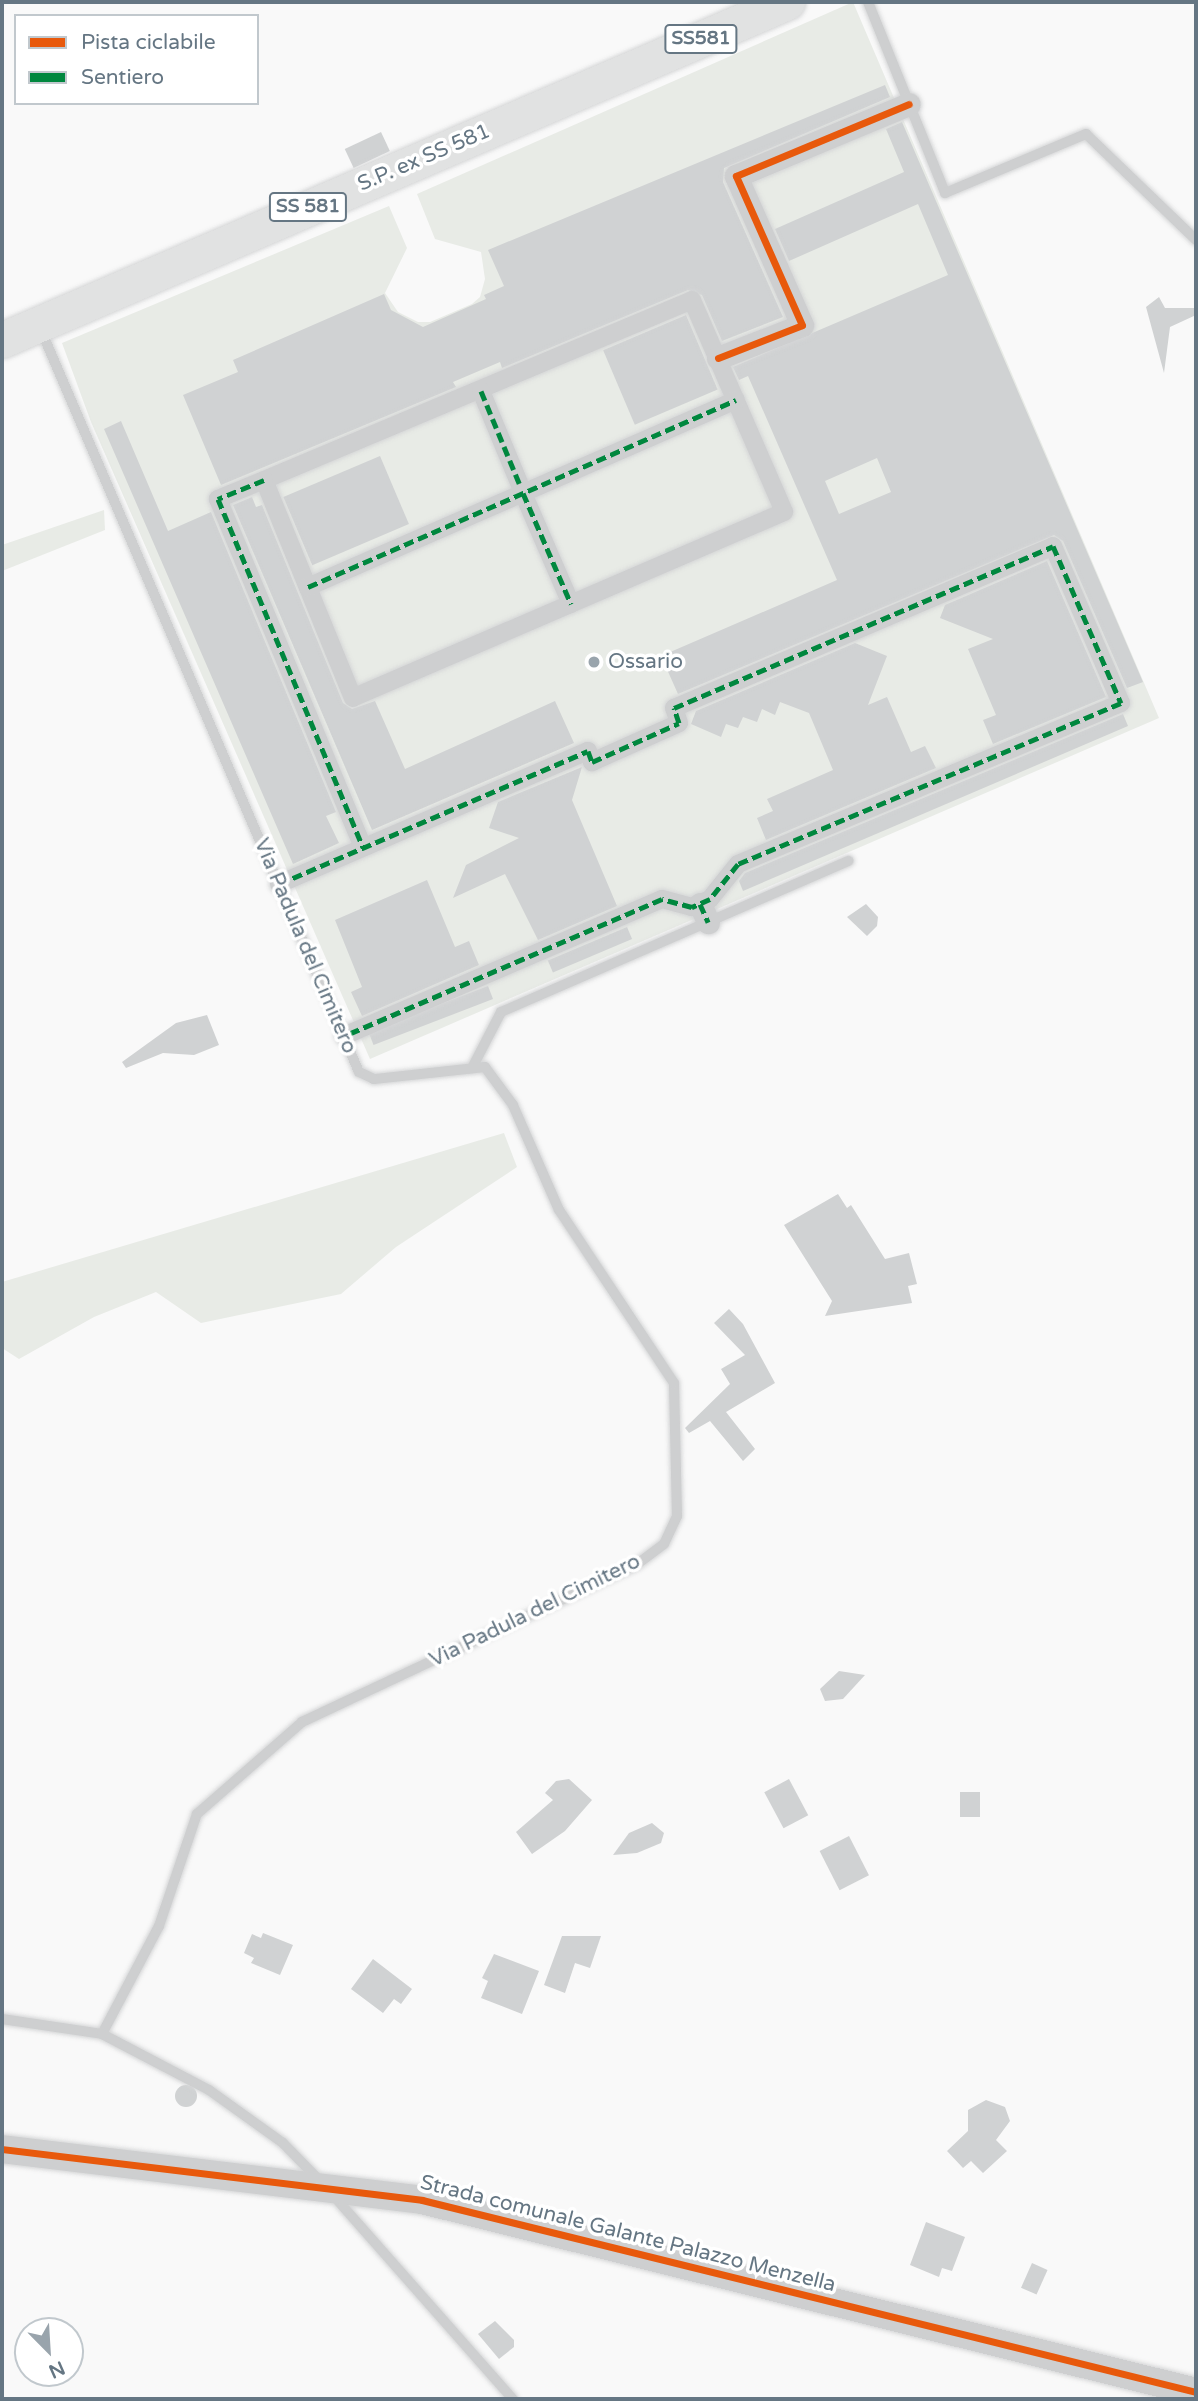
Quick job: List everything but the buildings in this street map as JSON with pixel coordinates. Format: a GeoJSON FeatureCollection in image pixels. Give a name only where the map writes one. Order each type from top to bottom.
{"type":"FeatureCollection","features":[{"type":"Feature","properties":{"kind":"main road","name":"SS581"},"geometry":{"type":"LineString","coordinates":[[615,75],[787,2]]}},
{"type":"Feature","properties":{"kind":"main road","name":"S.P. ex SS 581"},"geometry":{"type":"LineString","coordinates":[[2,340],[615,75]]}},
{"type":"Feature","properties":{"kind":"street"},"geometry":{"type":"LineString","coordinates":[[718,358],[802,325],[736,176],[909,104]]}},
{"type":"Feature","properties":{"kind":"street"},"geometry":{"type":"LineString","coordinates":[[264,480],[353,698],[784,512],[692,300],[481,391],[264,480],[218,499],[363,847]]}},
{"type":"Feature","properties":{"kind":"street"},"geometry":{"type":"LineString","coordinates":[[481,391],[571,604]]}},
{"type":"Feature","properties":{"kind":"street"},"geometry":{"type":"LineString","coordinates":[[308,587],[521,489],[736,400]]}},
{"type":"Feature","properties":{"kind":"street"},"geometry":{"type":"LineString","coordinates":[[279,884],[588,751],[592,762],[678,723],[674,708],[1054,545],[1121,703],[738,864],[710,899],[704,913],[662,899],[344,1036]]}},
{"type":"Feature","properties":{"kind":"street","name":"Strada comunale Galante Palazzo Menzella"},"geometry":{"type":"LineString","coordinates":[[2,2149],[422,2200],[1196,2392]]}},
{"type":"Feature","properties":{"kind":"lane"},"geometry":{"type":"LineString","coordinates":[[868,2],[945,193],[1086,134],[1196,240]]}},
{"type":"Feature","properties":{"kind":"lane","name":"Via Padula del Cimitero"},"geometry":{"type":"LineString","coordinates":[[38,324],[359,1072],[374,1079],[485,1067],[513,1105],[559,1210],[674,1383],[677,1516],[664,1544],[636,1565],[302,1722],[197,1814],[159,1926],[102,2034]]}},
{"type":"Feature","properties":{"kind":"lane"},"geometry":{"type":"LineString","coordinates":[[472,1068],[502,1012],[704,913],[849,861]]}},
{"type":"Feature","properties":{"kind":"lane"},"geometry":{"type":"LineString","coordinates":[[2,2019],[102,2034],[209,2090],[283,2143],[513,2399]]}},
{"type":"Feature","properties":{"kind":"shaded area"},"geometry":{"type":"Polygon","coordinates":[[[853,2],[1159,718],[370,1059],[91,422],[62,343],[389,206],[407,248],[385,293],[398,312],[418,322],[430,322],[472,304],[480,297],[485,279],[481,252],[435,239],[417,194],[853,2]]]}},
{"type":"Feature","properties":{"kind":"shaded area"},"geometry":{"type":"Polygon","coordinates":[[[104,510],[105,530],[2,571],[2,545],[104,510]]]}},
{"type":"Feature","properties":{"kind":"shaded area"},"geometry":{"type":"Polygon","coordinates":[[[504,1133],[517,1167],[396,1247],[341,1294],[201,1323],[156,1292],[94,1317],[19,1359],[2,1348],[2,1282],[504,1133]]]}},
{"type":"Feature","properties":{"kind":"marked path"},"geometry":{"type":"LineString","coordinates":[[481,391],[520,485]]}},
{"type":"Feature","properties":{"kind":"marked path"},"geometry":{"type":"LineString","coordinates":[[308,587],[736,400]]}},
{"type":"Feature","properties":{"kind":"marked path"},"geometry":{"type":"LineString","coordinates":[[264,480],[218,499],[363,847]]}},
{"type":"Feature","properties":{"kind":"marked path"},"geometry":{"type":"LineString","coordinates":[[523,493],[571,604]]}},
{"type":"Feature","properties":{"kind":"marked path"},"geometry":{"type":"LineString","coordinates":[[279,884],[588,751],[592,762],[679,723],[674,708],[1053,546],[1121,703],[738,864],[710,899],[692,907],[662,899],[344,1036]]}},
{"type":"Feature","properties":{"kind":"marked path"},"geometry":{"type":"LineString","coordinates":[[700,904],[708,922]]}},
{"type":"Feature","properties":{"kind":"cycle path"},"geometry":{"type":"LineString","coordinates":[[718,358],[802,325],[736,176],[909,104]]}},
{"type":"Feature","properties":{"kind":"cycle path"},"geometry":{"type":"LineString","coordinates":[[2,2149],[422,2200],[1196,2392]]}},
{"type":"Feature","properties":{"kind":"place","name":"Ossario"},"geometry":{"type":"Point","coordinates":[594,662]}}]}
